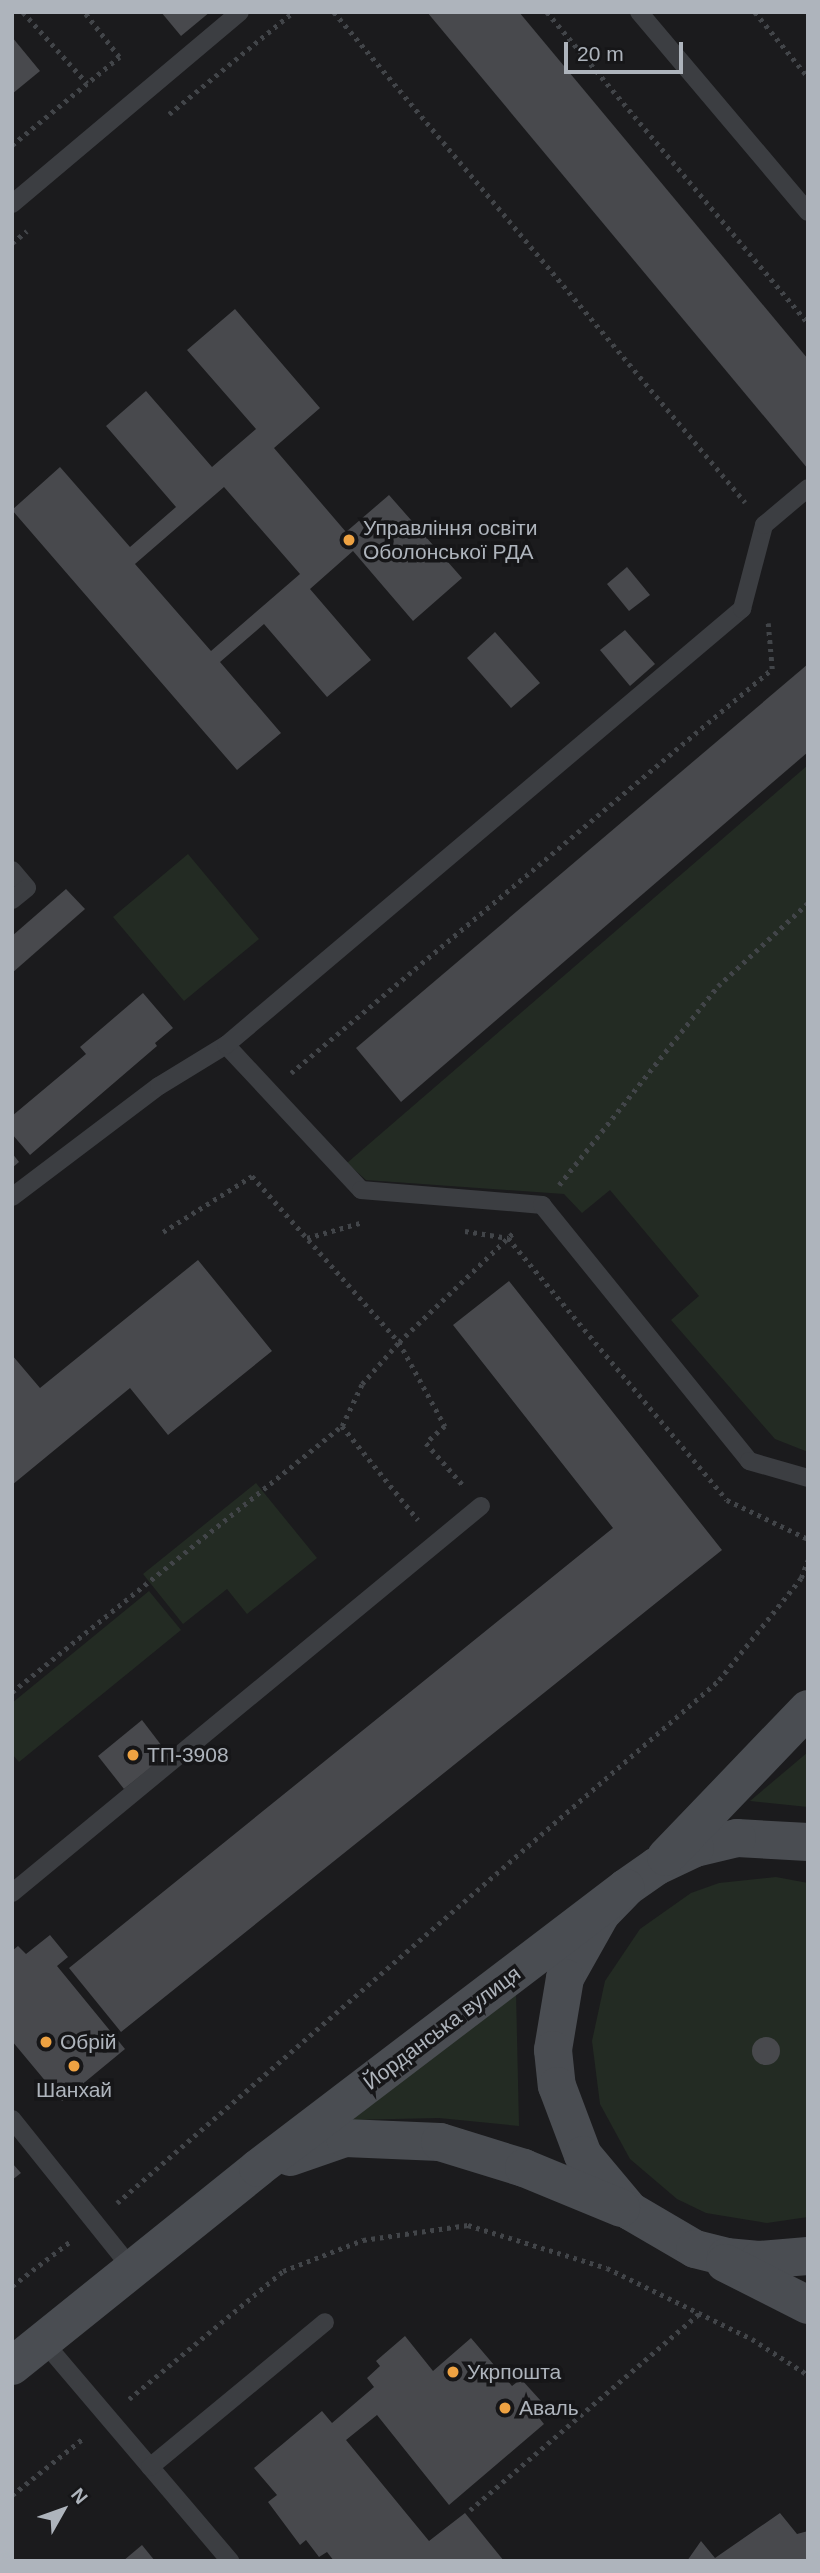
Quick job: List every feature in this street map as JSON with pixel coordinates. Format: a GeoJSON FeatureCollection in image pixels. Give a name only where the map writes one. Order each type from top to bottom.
{"type":"FeatureCollection","features":[{"type":"Feature","properties":{"kind":"main road"},"geometry":{"type":"LineString","coordinates":[[657,1866],[808,1709]]}},
{"type":"Feature","properties":{"kind":"main road"},"geometry":{"type":"LineString","coordinates":[[808,1842],[737,1838],[695,1848],[657,1866],[626,1888],[601,1914],[570,1967],[556,2013],[553,2050],[567,2122],[604,2185],[630,2211],[695,2249],[808,2305]]}},
{"type":"Feature","properties":{"kind":"main road","name":"Йорданська вулиця"},"geometry":{"type":"LineString","coordinates":[[12,2366],[258,2168],[626,1888]]}},
{"type":"Feature","properties":{"kind":"main road","name":"Йорданська вулиця"},"geometry":{"type":"LineString","coordinates":[[258,2168],[345,2138],[440,2142],[524,2168],[630,2211]]}},
{"type":"Feature","properties":{"kind":"main road"},"geometry":{"type":"LineString","coordinates":[[695,2249],[759,2260],[808,2256]]}},
{"type":"Feature","properties":{"kind":"lane"},"geometry":{"type":"LineString","coordinates":[[12,204],[240,12]]}},
{"type":"Feature","properties":{"kind":"lane"},"geometry":{"type":"LineString","coordinates":[[639,12],[808,212]]}},
{"type":"Feature","properties":{"kind":"lane"},"geometry":{"type":"LineString","coordinates":[[12,1197],[159,1086],[226,1045],[742,609],[764,525],[808,488]]}},
{"type":"Feature","properties":{"kind":"lane"},"geometry":{"type":"LineString","coordinates":[[12,870],[27,888],[12,900]]}},
{"type":"Feature","properties":{"kind":"lane"},"geometry":{"type":"LineString","coordinates":[[226,1045],[361,1190],[542,1205],[748,1461],[808,1478]]}},
{"type":"Feature","properties":{"kind":"lane"},"geometry":{"type":"LineString","coordinates":[[12,1893],[481,1506]]}},
{"type":"Feature","properties":{"kind":"lane"},"geometry":{"type":"LineString","coordinates":[[12,2119],[132,2269]]}},
{"type":"Feature","properties":{"kind":"lane"},"geometry":{"type":"LineString","coordinates":[[150,2467],[325,2322]]}},
{"type":"Feature","properties":{"kind":"lane"},"geometry":{"type":"LineString","coordinates":[[43,2341],[230,2561]]}},
{"type":"Feature","properties":{"kind":"path"},"geometry":{"type":"LineString","coordinates":[[23,12],[87,83]]}},
{"type":"Feature","properties":{"kind":"path"},"geometry":{"type":"LineString","coordinates":[[12,145],[119,57],[84,12]]}},
{"type":"Feature","properties":{"kind":"path"},"geometry":{"type":"LineString","coordinates":[[334,12],[764,525]]}},
{"type":"Feature","properties":{"kind":"path"},"geometry":{"type":"LineString","coordinates":[[547,12],[808,323]]}},
{"type":"Feature","properties":{"kind":"path"},"geometry":{"type":"LineString","coordinates":[[755,12],[808,77]]}},
{"type":"Feature","properties":{"kind":"path"},"geometry":{"type":"LineString","coordinates":[[269,1091],[772,669]]}},
{"type":"Feature","properties":{"kind":"path"},"geometry":{"type":"LineString","coordinates":[[12,1692],[342,1426],[362,1384],[399,1342],[542,1205],[718,986],[808,903]]}},
{"type":"Feature","properties":{"kind":"path"},"geometry":{"type":"LineString","coordinates":[[163,1232],[252,1176],[399,1342],[445,1426],[426,1443],[481,1506]]}},
{"type":"Feature","properties":{"kind":"path"},"geometry":{"type":"LineString","coordinates":[[307,1238],[366,1221]]}},
{"type":"Feature","properties":{"kind":"path"},"geometry":{"type":"LineString","coordinates":[[456,1230],[508,1238],[727,1500],[808,1539]]}},
{"type":"Feature","properties":{"kind":"path"},"geometry":{"type":"LineString","coordinates":[[342,1426],[436,1543]]}},
{"type":"Feature","properties":{"kind":"path"},"geometry":{"type":"LineString","coordinates":[[12,2286],[95,2222],[719,1680],[801,1578],[808,1560]]}},
{"type":"Feature","properties":{"kind":"path"},"geometry":{"type":"LineString","coordinates":[[12,2495],[283,2271],[363,2240],[468,2225],[607,2268],[752,2339],[808,2375]]}},
{"type":"Feature","properties":{"kind":"path"},"geometry":{"type":"LineString","coordinates":[[470,2510],[700,2313]]}},
{"type":"Feature","properties":{"kind":"shaded area"},"geometry":{"type":"Polygon","coordinates":[[[808,765],[808,1452],[775,1439],[671,1320],[699,1296],[610,1190],[582,1213],[564,1194],[366,1180],[347,1163],[808,765]]]}},
{"type":"Feature","properties":{"kind":"shaded area"},"geometry":{"type":"Polygon","coordinates":[[[188,854],[259,939],[184,1001],[113,917],[188,854]]]}},
{"type":"Feature","properties":{"kind":"shaded area"},"geometry":{"type":"Polygon","coordinates":[[[256,1483],[317,1558],[247,1614],[227,1589],[183,1624],[143,1574],[256,1483]]]}},
{"type":"Feature","properties":{"kind":"shaded area"},"geometry":{"type":"Polygon","coordinates":[[[149,1591],[181,1630],[19,1762],[12,1754],[12,1703],[149,1591]]]}},
{"type":"Feature","properties":{"kind":"shaded area"},"geometry":{"type":"Polygon","coordinates":[[[808,1752],[808,1807],[750,1801],[808,1752]]]}},
{"type":"Feature","properties":{"kind":"shaded area"},"geometry":{"type":"Polygon","coordinates":[[[776,1877],[808,1883],[808,2217],[767,2223],[706,2213],[677,2199],[630,2159],[600,2104],[592,2041],[605,1981],[640,1929],[691,1893],[719,1883],[776,1877]]]}},
{"type":"Feature","properties":{"kind":"shaded area"},"geometry":{"type":"Polygon","coordinates":[[[516,1992],[519,2126],[439,2118],[348,2120],[516,1992]]]}},
{"type":"Feature","properties":{"kind":"building"},"geometry":{"type":"Polygon","coordinates":[[[161,12],[210,12],[181,36],[161,12]]]}},
{"type":"Feature","properties":{"kind":"building"},"geometry":{"type":"Polygon","coordinates":[[[427,12],[519,12],[808,359],[808,469],[427,12]]]}},
{"type":"Feature","properties":{"kind":"building"},"geometry":{"type":"Polygon","coordinates":[[[12,37],[40,71],[12,94],[12,37]]]}},
{"type":"Feature","properties":{"kind":"building","name":"Управління освіти Оболонської РДА"},"geometry":{"type":"Polygon","coordinates":[[[235,309],[320,408],[274,448],[346,532],[389,495],[462,578],[413,621],[353,551],[310,589],[371,660],[327,697],[264,624],[220,662],[281,733],[237,770],[12,510],[60,467],[130,547],[176,507],[106,426],[146,391],[212,467],[256,429],[187,350],[235,309]],[[224,487],[135,564],[211,651],[300,574],[224,487]]]}},
{"type":"Feature","properties":{"kind":"building"},"geometry":{"type":"Polygon","coordinates":[[[627,567],[650,595],[629,611],[607,584],[627,567]]]}},
{"type":"Feature","properties":{"kind":"building"},"geometry":{"type":"Polygon","coordinates":[[[625,630],[655,664],[630,686],[600,650],[625,630]]]}},
{"type":"Feature","properties":{"kind":"building"},"geometry":{"type":"Polygon","coordinates":[[[495,632],[540,683],[511,708],[467,658],[495,632]]]}},
{"type":"Feature","properties":{"kind":"building"},"geometry":{"type":"Polygon","coordinates":[[[808,664],[808,752],[401,1102],[356,1048],[808,664]]]}},
{"type":"Feature","properties":{"kind":"building"},"geometry":{"type":"Polygon","coordinates":[[[66,889],[85,909],[12,973],[12,936],[66,889]]]}},
{"type":"Feature","properties":{"kind":"building"},"geometry":{"type":"Polygon","coordinates":[[[143,993],[173,1028],[155,1043],[157,1046],[30,1155],[12,1134],[12,1116],[86,1054],[80,1047],[143,993]]]}},
{"type":"Feature","properties":{"kind":"building"},"geometry":{"type":"Polygon","coordinates":[[[12,1153],[19,1162],[12,1168],[12,1153]]]}},
{"type":"Feature","properties":{"kind":"building"},"geometry":{"type":"Polygon","coordinates":[[[198,1260],[272,1351],[168,1435],[130,1388],[12,1485],[12,1355],[40,1388],[198,1260]]]}},
{"type":"Feature","properties":{"kind":"building"},"geometry":{"type":"Polygon","coordinates":[[[509,1281],[722,1550],[121,2032],[69,1968],[613,1528],[453,1325],[509,1281]]]}},
{"type":"Feature","properties":{"kind":"building","name":"ТП-3908"},"geometry":{"type":"Polygon","coordinates":[[[142,1720],[168,1754],[124,1789],[98,1756],[142,1720]]]}},
{"type":"Feature","properties":{"kind":"building"},"geometry":{"type":"Polygon","coordinates":[[[50,1935],[68,1957],[57,1966],[125,2049],[62,2101],[12,2041],[12,1951],[18,1946],[26,1954],[50,1935]]]}},
{"type":"Feature","properties":{"kind":"building"},"geometry":{"type":"Polygon","coordinates":[[[766,2037],[776,2041],[780,2051],[776,2061],[766,2065],[756,2061],[752,2051],[756,2041],[766,2037]]]}},
{"type":"Feature","properties":{"kind":"building"},"geometry":{"type":"Polygon","coordinates":[[[12,2163],[21,2173],[12,2180],[12,2163]]]}},
{"type":"Feature","properties":{"kind":"building"},"geometry":{"type":"Polygon","coordinates":[[[405,2336],[433,2371],[471,2338],[512,2386],[521,2379],[541,2401],[532,2409],[544,2424],[449,2505],[377,2415],[346,2440],[429,2541],[465,2513],[504,2561],[334,2561],[327,2552],[319,2557],[306,2540],[300,2545],[268,2502],[277,2495],[254,2468],[322,2411],[332,2423],[374,2387],[367,2378],[380,2366],[376,2361],[405,2336]]]}},
{"type":"Feature","properties":{"kind":"building"},"geometry":{"type":"Polygon","coordinates":[[[780,2513],[797,2534],[808,2531],[808,2561],[687,2561],[701,2541],[715,2558],[780,2513]]]}},
{"type":"Feature","properties":{"kind":"building"},"geometry":{"type":"Polygon","coordinates":[[[142,2545],[155,2561],[123,2561],[142,2545]]]}},
{"type":"Feature","properties":{"kind":"place","name":"Управління освіти Оболонської РДА"},"geometry":{"type":"Point","coordinates":[349,540]}},
{"type":"Feature","properties":{"kind":"place","name":"ТП-3908"},"geometry":{"type":"Point","coordinates":[133,1755]}},
{"type":"Feature","properties":{"kind":"place","name":"Обрій"},"geometry":{"type":"Point","coordinates":[46,2042]}},
{"type":"Feature","properties":{"kind":"place","name":"Шанхай"},"geometry":{"type":"Point","coordinates":[74,2066]}},
{"type":"Feature","properties":{"kind":"place","name":"Укрпошта"},"geometry":{"type":"Point","coordinates":[453,2372]}},
{"type":"Feature","properties":{"kind":"place","name":"Аваль"},"geometry":{"type":"Point","coordinates":[505,2408]}}]}
